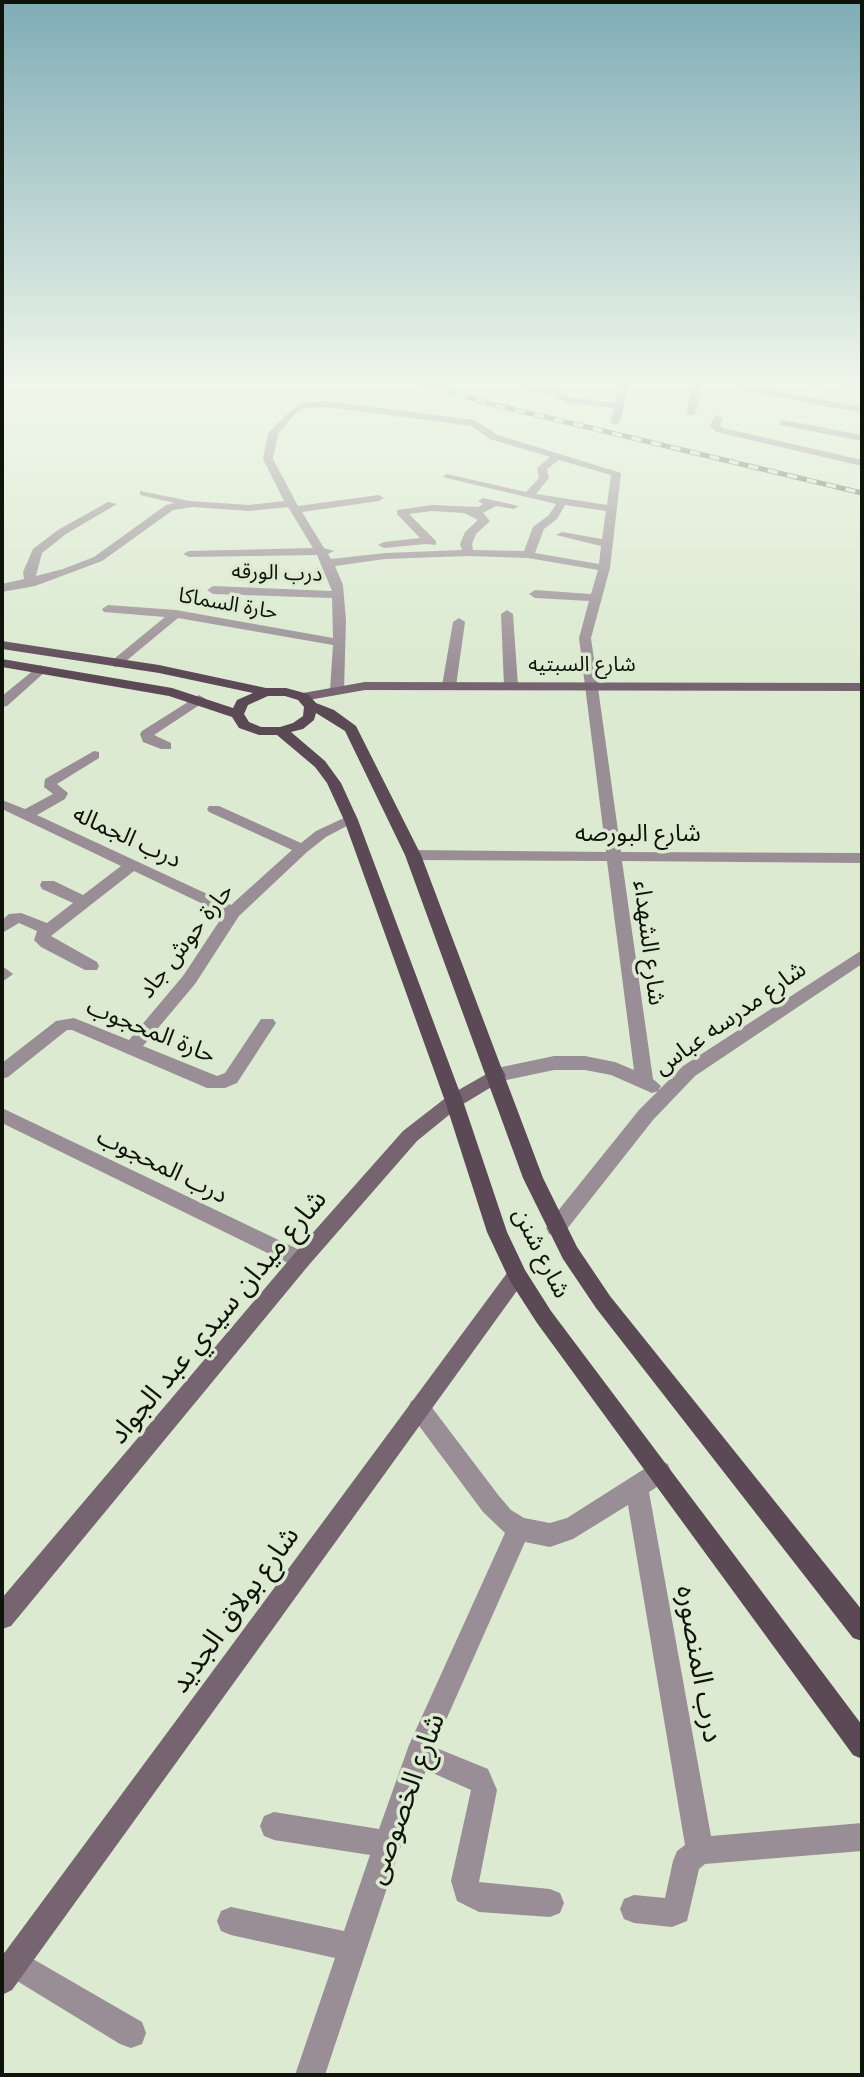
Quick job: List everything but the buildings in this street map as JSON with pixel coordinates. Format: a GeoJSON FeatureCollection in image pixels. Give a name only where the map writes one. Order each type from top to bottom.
{"type":"FeatureCollection","features":[{"type":"Feature","properties":{"kind":"main road"},"geometry":{"type":"LineString","coordinates":[[2,645],[159,669],[266,692]]}},
{"type":"Feature","properties":{"kind":"main road"},"geometry":{"type":"LineString","coordinates":[[2,663],[144,686],[199,699],[237,714]]}},
{"type":"Feature","properties":{"kind":"main road"},"geometry":{"type":"LineString","coordinates":[[266,692],[242,703],[237,714],[239,720],[251,728],[279,732],[304,722],[311,712],[307,702]]}},
{"type":"Feature","properties":{"kind":"main road","name":"شارع شنن"},"geometry":{"type":"LineString","coordinates":[[266,692],[286,692],[329,713],[351,729],[413,855],[497,1075],[533,1178],[556,1228],[603,1302],[862,1629]]}},
{"type":"Feature","properties":{"kind":"main road","name":"شارع شنن"},"geometry":{"type":"LineString","coordinates":[[279,732],[294,740],[320,764],[334,783],[351,820],[454,1101],[497,1232],[517,1275],[544,1317],[861,1741]]}},
{"type":"Feature","properties":{"kind":"street"},"geometry":{"type":"LineString","coordinates":[[277,479],[328,564],[339,595],[337,690]]}},
{"type":"Feature","properties":{"kind":"street"},"geometry":{"type":"LineString","coordinates":[[456,479],[562,502],[613,509]]}},
{"type":"Feature","properties":{"kind":"street"},"geometry":{"type":"LineString","coordinates":[[529,495],[543,479]]}},
{"type":"Feature","properties":{"kind":"street","name":"شارع الشهداء"},"geometry":{"type":"LineString","coordinates":[[618,479],[598,598],[585,638],[594,686],[644,1081]]}},
{"type":"Feature","properties":{"kind":"street"},"geometry":{"type":"LineString","coordinates":[[144,493],[193,504],[249,508],[293,507],[379,498]]}},
{"type":"Feature","properties":{"kind":"street"},"geometry":{"type":"LineString","coordinates":[[478,500],[514,506]]}},
{"type":"Feature","properties":{"kind":"street"},"geometry":{"type":"LineString","coordinates":[[528,555],[539,527],[553,517],[562,502]]}},
{"type":"Feature","properties":{"kind":"street"},"geometry":{"type":"LineString","coordinates":[[468,511],[486,508],[494,503]]}},
{"type":"Feature","properties":{"kind":"street"},"geometry":{"type":"LineString","coordinates":[[32,583],[29,572],[37,551],[62,532],[112,504]]}},
{"type":"Feature","properties":{"kind":"street"},"geometry":{"type":"LineString","coordinates":[[2,589],[32,583],[98,559],[152,522],[162,511],[170,507],[193,504]]}},
{"type":"Feature","properties":{"kind":"street"},"geometry":{"type":"LineString","coordinates":[[443,553],[402,514],[404,510],[454,504],[482,516],[484,521],[471,532],[466,544],[468,553]]}},
{"type":"Feature","properties":{"kind":"street"},"geometry":{"type":"LineString","coordinates":[[562,535],[608,544]]}},
{"type":"Feature","properties":{"kind":"street"},"geometry":{"type":"LineString","coordinates":[[189,554],[320,552],[429,540]]}},
{"type":"Feature","properties":{"kind":"street"},"geometry":{"type":"LineString","coordinates":[[328,564],[385,556],[468,553],[528,555],[604,568]]}},
{"type":"Feature","properties":{"kind":"street","name":"درب الورقه"},"geometry":{"type":"LineString","coordinates":[[213,590],[249,597],[339,595]]}},
{"type":"Feature","properties":{"kind":"street"},"geometry":{"type":"LineString","coordinates":[[535,594],[598,598]]}},
{"type":"Feature","properties":{"kind":"street","name":"حارة السماكا"},"geometry":{"type":"LineString","coordinates":[[108,609],[176,614],[340,643]]}},
{"type":"Feature","properties":{"kind":"street"},"geometry":{"type":"LineString","coordinates":[[115,663],[176,614]]}},
{"type":"Feature","properties":{"kind":"street"},"geometry":{"type":"LineString","coordinates":[[507,614],[511,686]]}},
{"type":"Feature","properties":{"kind":"street"},"geometry":{"type":"LineString","coordinates":[[449,686],[459,621]]}},
{"type":"Feature","properties":{"kind":"street"},"geometry":{"type":"LineString","coordinates":[[2,703],[40,669]]}},
{"type":"Feature","properties":{"kind":"street","name":"شارع السبتيه"},"geometry":{"type":"LineString","coordinates":[[307,702],[337,690],[365,686],[862,687]]}},
{"type":"Feature","properties":{"kind":"street"},"geometry":{"type":"LineString","coordinates":[[166,746],[148,739],[146,734],[199,699]]}},
{"type":"Feature","properties":{"kind":"street"},"geometry":{"type":"LineString","coordinates":[[26,815],[60,796],[61,793],[51,786],[50,782],[94,755]]}},
{"type":"Feature","properties":{"kind":"street","name":"درب الجماله"},"geometry":{"type":"LineString","coordinates":[[2,804],[233,912]]}},
{"type":"Feature","properties":{"kind":"street"},"geometry":{"type":"LineString","coordinates":[[214,809],[302,849]]}},
{"type":"Feature","properties":{"kind":"street","name":"حارة حوش جاد"},"geometry":{"type":"LineString","coordinates":[[132,1048],[189,980],[233,912],[321,834],[351,820]]}},
{"type":"Feature","properties":{"kind":"street","name":"شارع البورصه"},"geometry":{"type":"LineString","coordinates":[[413,855],[862,858]]}},
{"type":"Feature","properties":{"kind":"street"},"geometry":{"type":"LineString","coordinates":[[91,966],[42,940],[43,934],[132,865]]}},
{"type":"Feature","properties":{"kind":"street"},"geometry":{"type":"LineString","coordinates":[[48,885],[85,902]]}},
{"type":"Feature","properties":{"kind":"street"},"geometry":{"type":"LineString","coordinates":[[2,928],[15,918],[21,918],[48,930]]}},
{"type":"Feature","properties":{"kind":"street","name":"شارع مدرسه عباس"},"geometry":{"type":"LineString","coordinates":[[556,1228],[664,1094],[689,1071],[862,956]]}},
{"type":"Feature","properties":{"kind":"street","name":"حارة المحجوب"},"geometry":{"type":"LineString","coordinates":[[2,1072],[68,1024],[213,1083],[219,1083],[231,1078],[267,1023]]}},
{"type":"Feature","properties":{"kind":"street"},"geometry":{"type":"LineString","coordinates":[[497,1075],[554,1063],[585,1063],[615,1069],[644,1081],[664,1094]]}},
{"type":"Feature","properties":{"kind":"street","name":"شارع ميدان سيدي عبد الجواد"},"geometry":{"type":"LineString","coordinates":[[2,1617],[301,1260],[411,1136],[454,1101],[497,1075]]}},
{"type":"Feature","properties":{"kind":"street","name":"درب المحجوب"},"geometry":{"type":"LineString","coordinates":[[2,1115],[301,1260]]}},
{"type":"Feature","properties":{"kind":"street","name":"شارع بولاق الجديد"},"geometry":{"type":"LineString","coordinates":[[8,1971],[517,1275]]}},
{"type":"Feature","properties":{"kind":"street"},"geometry":{"type":"LineString","coordinates":[[419,1408],[491,1504],[503,1518],[519,1529],[550,1535],[573,1528],[660,1472]]}},
{"type":"Feature","properties":{"kind":"street","name":"درب المنصوره"},"geometry":{"type":"LineString","coordinates":[[637,1488],[700,1851]]}},
{"type":"Feature","properties":{"kind":"street","name":"شارع الخصوصى"},"geometry":{"type":"LineString","coordinates":[[310,2075],[418,1754],[519,1529]]}},
{"type":"Feature","properties":{"kind":"street"},"geometry":{"type":"LineString","coordinates":[[418,1754],[479,1778],[484,1790],[465,1881],[467,1891],[479,1898],[550,1903]]}},
{"type":"Feature","properties":{"kind":"street"},"geometry":{"type":"LineString","coordinates":[[274,1826],[388,1844]]}},
{"type":"Feature","properties":{"kind":"street"},"geometry":{"type":"LineString","coordinates":[[634,1909],[672,1913],[677,1911],[687,1861],[700,1851],[862,1838]]}},
{"type":"Feature","properties":{"kind":"street"},"geometry":{"type":"LineString","coordinates":[[231,1921],[351,1947]]}},
{"type":"Feature","properties":{"kind":"street"},"geometry":{"type":"LineString","coordinates":[[8,1971],[131,2034]]}},
{"type":"Feature","properties":{"kind":"railway"},"geometry":{"type":"LineString","coordinates":[[803,479],[862,493]]}}]}
